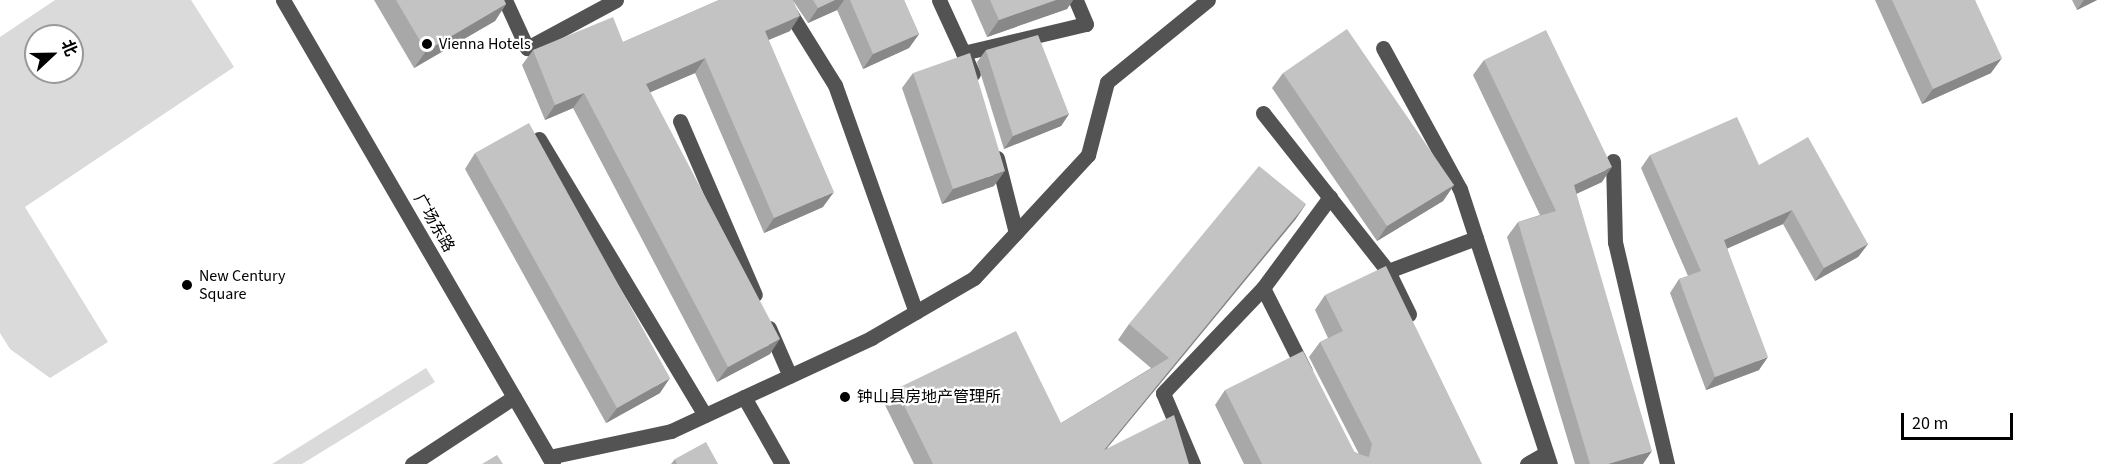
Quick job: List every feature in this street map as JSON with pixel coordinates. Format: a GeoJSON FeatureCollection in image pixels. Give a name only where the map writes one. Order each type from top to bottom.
{"type":"FeatureCollection","features":[{"type":"Feature","properties":{"kind":"street","name":"广场东路"},"geometry":{"type":"LineString","coordinates":[[283,0],[551,460]]}},
{"type":"Feature","properties":{"kind":"street"},"geometry":{"type":"LineString","coordinates":[[505,0],[527,48],[616,0]]}},
{"type":"Feature","properties":{"kind":"street"},"geometry":{"type":"LineString","coordinates":[[782,0],[835,85],[916,312]]}},
{"type":"Feature","properties":{"kind":"street"},"geometry":{"type":"LineString","coordinates":[[939,0],[980,92]]}},
{"type":"Feature","properties":{"kind":"street"},"geometry":{"type":"LineString","coordinates":[[963,53],[1086,24],[1076,0]]}},
{"type":"Feature","properties":{"kind":"street"},"geometry":{"type":"LineString","coordinates":[[551,460],[671,431],[790,376],[916,312],[974,278],[1088,155],[1107,82],[1208,0]]}},
{"type":"Feature","properties":{"kind":"street"},"geometry":{"type":"LineString","coordinates":[[1383,48],[1460,189],[1548,458],[1527,464]]}},
{"type":"Feature","properties":{"kind":"street"},"geometry":{"type":"LineString","coordinates":[[1263,113],[1388,271],[1414,325]]}},
{"type":"Feature","properties":{"kind":"street"},"geometry":{"type":"LineString","coordinates":[[680,121],[790,376]]}},
{"type":"Feature","properties":{"kind":"street"},"geometry":{"type":"LineString","coordinates":[[539,139],[705,415]]}},
{"type":"Feature","properties":{"kind":"street"},"geometry":{"type":"LineString","coordinates":[[994,146],[1016,233]]}},
{"type":"Feature","properties":{"kind":"street"},"geometry":{"type":"LineString","coordinates":[[1613,161],[1615,242],[1667,464]]}},
{"type":"Feature","properties":{"kind":"street"},"geometry":{"type":"LineString","coordinates":[[1193,464],[1163,393],[1263,288],[1330,197]]}},
{"type":"Feature","properties":{"kind":"street"},"geometry":{"type":"LineString","coordinates":[[1388,271],[1476,238]]}},
{"type":"Feature","properties":{"kind":"street"},"geometry":{"type":"LineString","coordinates":[[1263,288],[1316,392]]}},
{"type":"Feature","properties":{"kind":"street"},"geometry":{"type":"LineString","coordinates":[[412,464],[514,397]]}},
{"type":"Feature","properties":{"kind":"street"},"geometry":{"type":"LineString","coordinates":[[744,397],[782,464]]}},
{"type":"Feature","properties":{"kind":"shaded area"},"geometry":{"type":"Polygon","coordinates":[[[55,0],[191,0],[234,67],[25,207],[108,342],[50,378],[10,349],[0,333],[0,37],[55,0]]]}},
{"type":"Feature","properties":{"kind":"shaded area"},"geometry":{"type":"Polygon","coordinates":[[[426,368],[435,382],[302,464],[272,464],[426,368]]]}},
{"type":"Feature","properties":{"kind":"building"},"geometry":{"type":"Polygon","coordinates":[[[396,0],[504,0],[506,4],[426,51],[396,0]]]}},
{"type":"Feature","properties":{"kind":"building"},"geometry":{"type":"Polygon","coordinates":[[[719,0],[793,0],[800,16],[765,31],[834,192],[774,218],[705,58],[646,84],[780,339],[728,367],[584,93],[555,105],[533,50],[613,17],[623,42],[719,0]]]}},
{"type":"Feature","properties":{"kind":"building"},"geometry":{"type":"Polygon","coordinates":[[[813,0],[835,0],[818,8],[813,0]]]}},
{"type":"Feature","properties":{"kind":"building"},"geometry":{"type":"Polygon","coordinates":[[[850,0],[904,0],[919,34],[873,54],[850,0]]]}},
{"type":"Feature","properties":{"kind":"building"},"geometry":{"type":"Polygon","coordinates":[[[990,0],[1056,0],[999,20],[990,0]]]}},
{"type":"Feature","properties":{"kind":"building"},"geometry":{"type":"Polygon","coordinates":[[[1892,0],[1975,0],[2002,58],[1933,89],[1892,0]]]}},
{"type":"Feature","properties":{"kind":"building"},"geometry":{"type":"Polygon","coordinates":[[[1347,29],[1454,185],[1387,226],[1283,73],[1347,29]]]}},
{"type":"Feature","properties":{"kind":"building"},"geometry":{"type":"Polygon","coordinates":[[[1546,30],[1612,167],[1574,185],[1652,451],[1608,464],[1590,464],[1518,222],[1556,211],[1484,60],[1546,30]]]}},
{"type":"Feature","properties":{"kind":"building"},"geometry":{"type":"Polygon","coordinates":[[[1038,35],[1069,114],[1013,136],[986,50],[1038,35]]]}},
{"type":"Feature","properties":{"kind":"building"},"geometry":{"type":"Polygon","coordinates":[[[970,53],[1005,171],[953,189],[913,73],[970,53]]]}},
{"type":"Feature","properties":{"kind":"building"},"geometry":{"type":"Polygon","coordinates":[[[1737,117],[1759,165],[1808,137],[1868,244],[1824,268],[1792,210],[1724,240],[1768,357],[1715,377],[1679,279],[1701,271],[1650,155],[1737,117]]]}},
{"type":"Feature","properties":{"kind":"building"},"geometry":{"type":"Polygon","coordinates":[[[529,123],[670,378],[617,408],[475,153],[529,123]]]}},
{"type":"Feature","properties":{"kind":"building"},"geometry":{"type":"Polygon","coordinates":[[[1259,166],[1306,204],[1104,450],[1174,415],[1189,464],[933,464],[896,389],[1016,331],[1061,423],[1169,358],[1129,324],[1259,166]]]}},
{"type":"Feature","properties":{"kind":"building"},"geometry":{"type":"Polygon","coordinates":[[[1386,266],[1482,464],[1262,464],[1225,390],[1303,351],[1355,453],[1369,457],[1372,444],[1320,342],[1343,331],[1325,295],[1386,266]]]}},
{"type":"Feature","properties":{"kind":"building"},"geometry":{"type":"Polygon","coordinates":[[[706,442],[718,464],[677,464],[675,459],[706,442]]]}},
{"type":"Feature","properties":{"kind":"building"},"geometry":{"type":"Polygon","coordinates":[[[497,455],[503,464],[482,464],[497,455]]]}},
{"type":"Feature","properties":{"kind":"place","name":"Vienna Hotels"},"geometry":{"type":"Point","coordinates":[427,44]}},
{"type":"Feature","properties":{"kind":"place","name":"New Century Square"},"geometry":{"type":"Point","coordinates":[187,285]}},
{"type":"Feature","properties":{"kind":"place","name":"钟山县房地产管理所"},"geometry":{"type":"Point","coordinates":[845,397]}}]}
